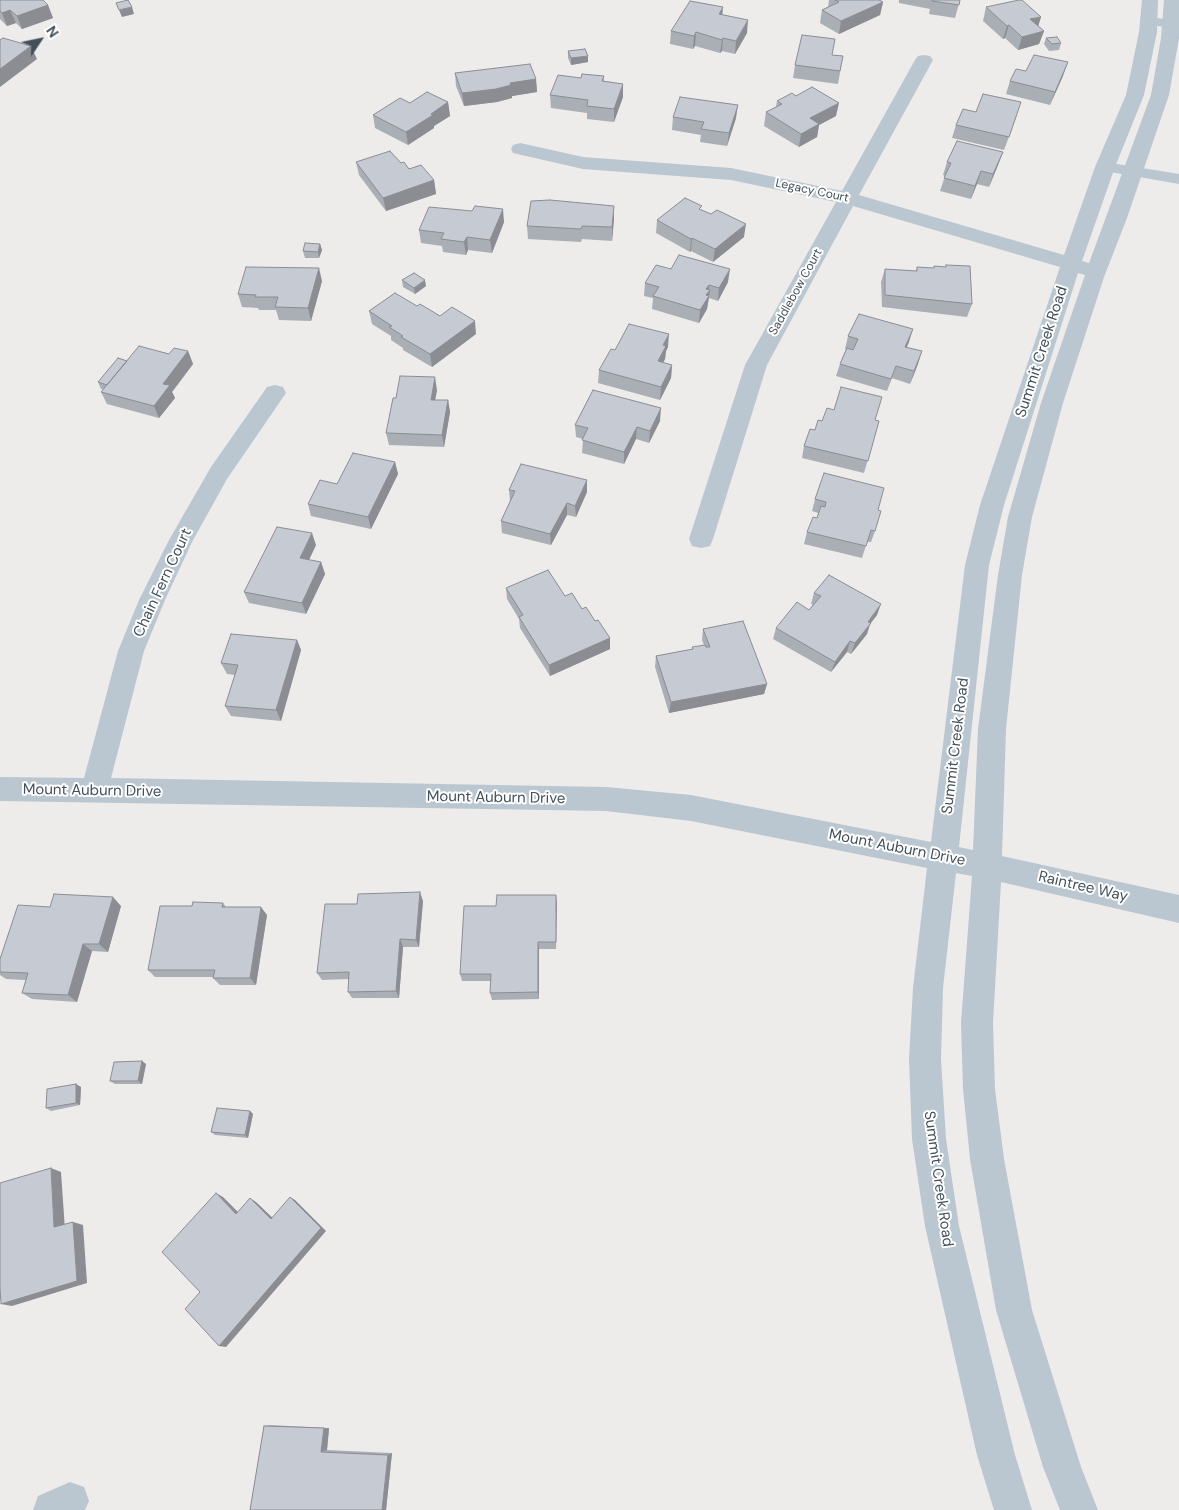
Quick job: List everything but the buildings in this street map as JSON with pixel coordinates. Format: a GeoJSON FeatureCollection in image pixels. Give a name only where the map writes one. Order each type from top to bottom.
{"type":"FeatureCollection","features":[{"type":"Feature","properties":{"kind":"street","name":"Summit Creek Road"},"geometry":{"type":"LineString","coordinates":[[1079,1510],[1062,1467],[1014,1310],[987,1159],[978,1089],[977,1023],[987,866],[992,728],[1010,575],[1020,517],[1052,403],[1084,268],[1105,167],[1135,95],[1164,14]]}},
{"type":"Feature","properties":{"kind":"street","name":"Summit Creek Road"},"geometry":{"type":"LineString","coordinates":[[1013,1510],[996,1456],[962,1318],[942,1226],[929,1139],[926,1059],[928,988],[978,565],[998,486],[1048,330],[1084,268],[1133,173],[1160,95],[1164,14]]}},
{"type":"Feature","properties":{"kind":"street","name":"Saddlebow Court"},"geometry":{"type":"LineString","coordinates":[[701,539],[756,366],[924,60]]}},
{"type":"Feature","properties":{"kind":"street","name":"Legacy Court"},"geometry":{"type":"LineString","coordinates":[[520,149],[583,163],[732,174],[848,198],[1084,268]]}},
{"type":"Feature","properties":{"kind":"street","name":"Chain Fern Court"},"geometry":{"type":"LineString","coordinates":[[94,792],[131,651],[152,600],[181,540],[219,473],[275,393]]}},
{"type":"Feature","properties":{"kind":"street","name":"Mount Auburn Drive"},"geometry":{"type":"LineString","coordinates":[[0,789],[606,799],[691,808],[987,866]]}},
{"type":"Feature","properties":{"kind":"street","name":"Raintree Way"},"geometry":{"type":"LineString","coordinates":[[987,866],[1179,909]]}},
{"type":"Feature","properties":{"kind":"lane"},"geometry":{"type":"LineString","coordinates":[[1105,167],[1179,179]]}}]}
